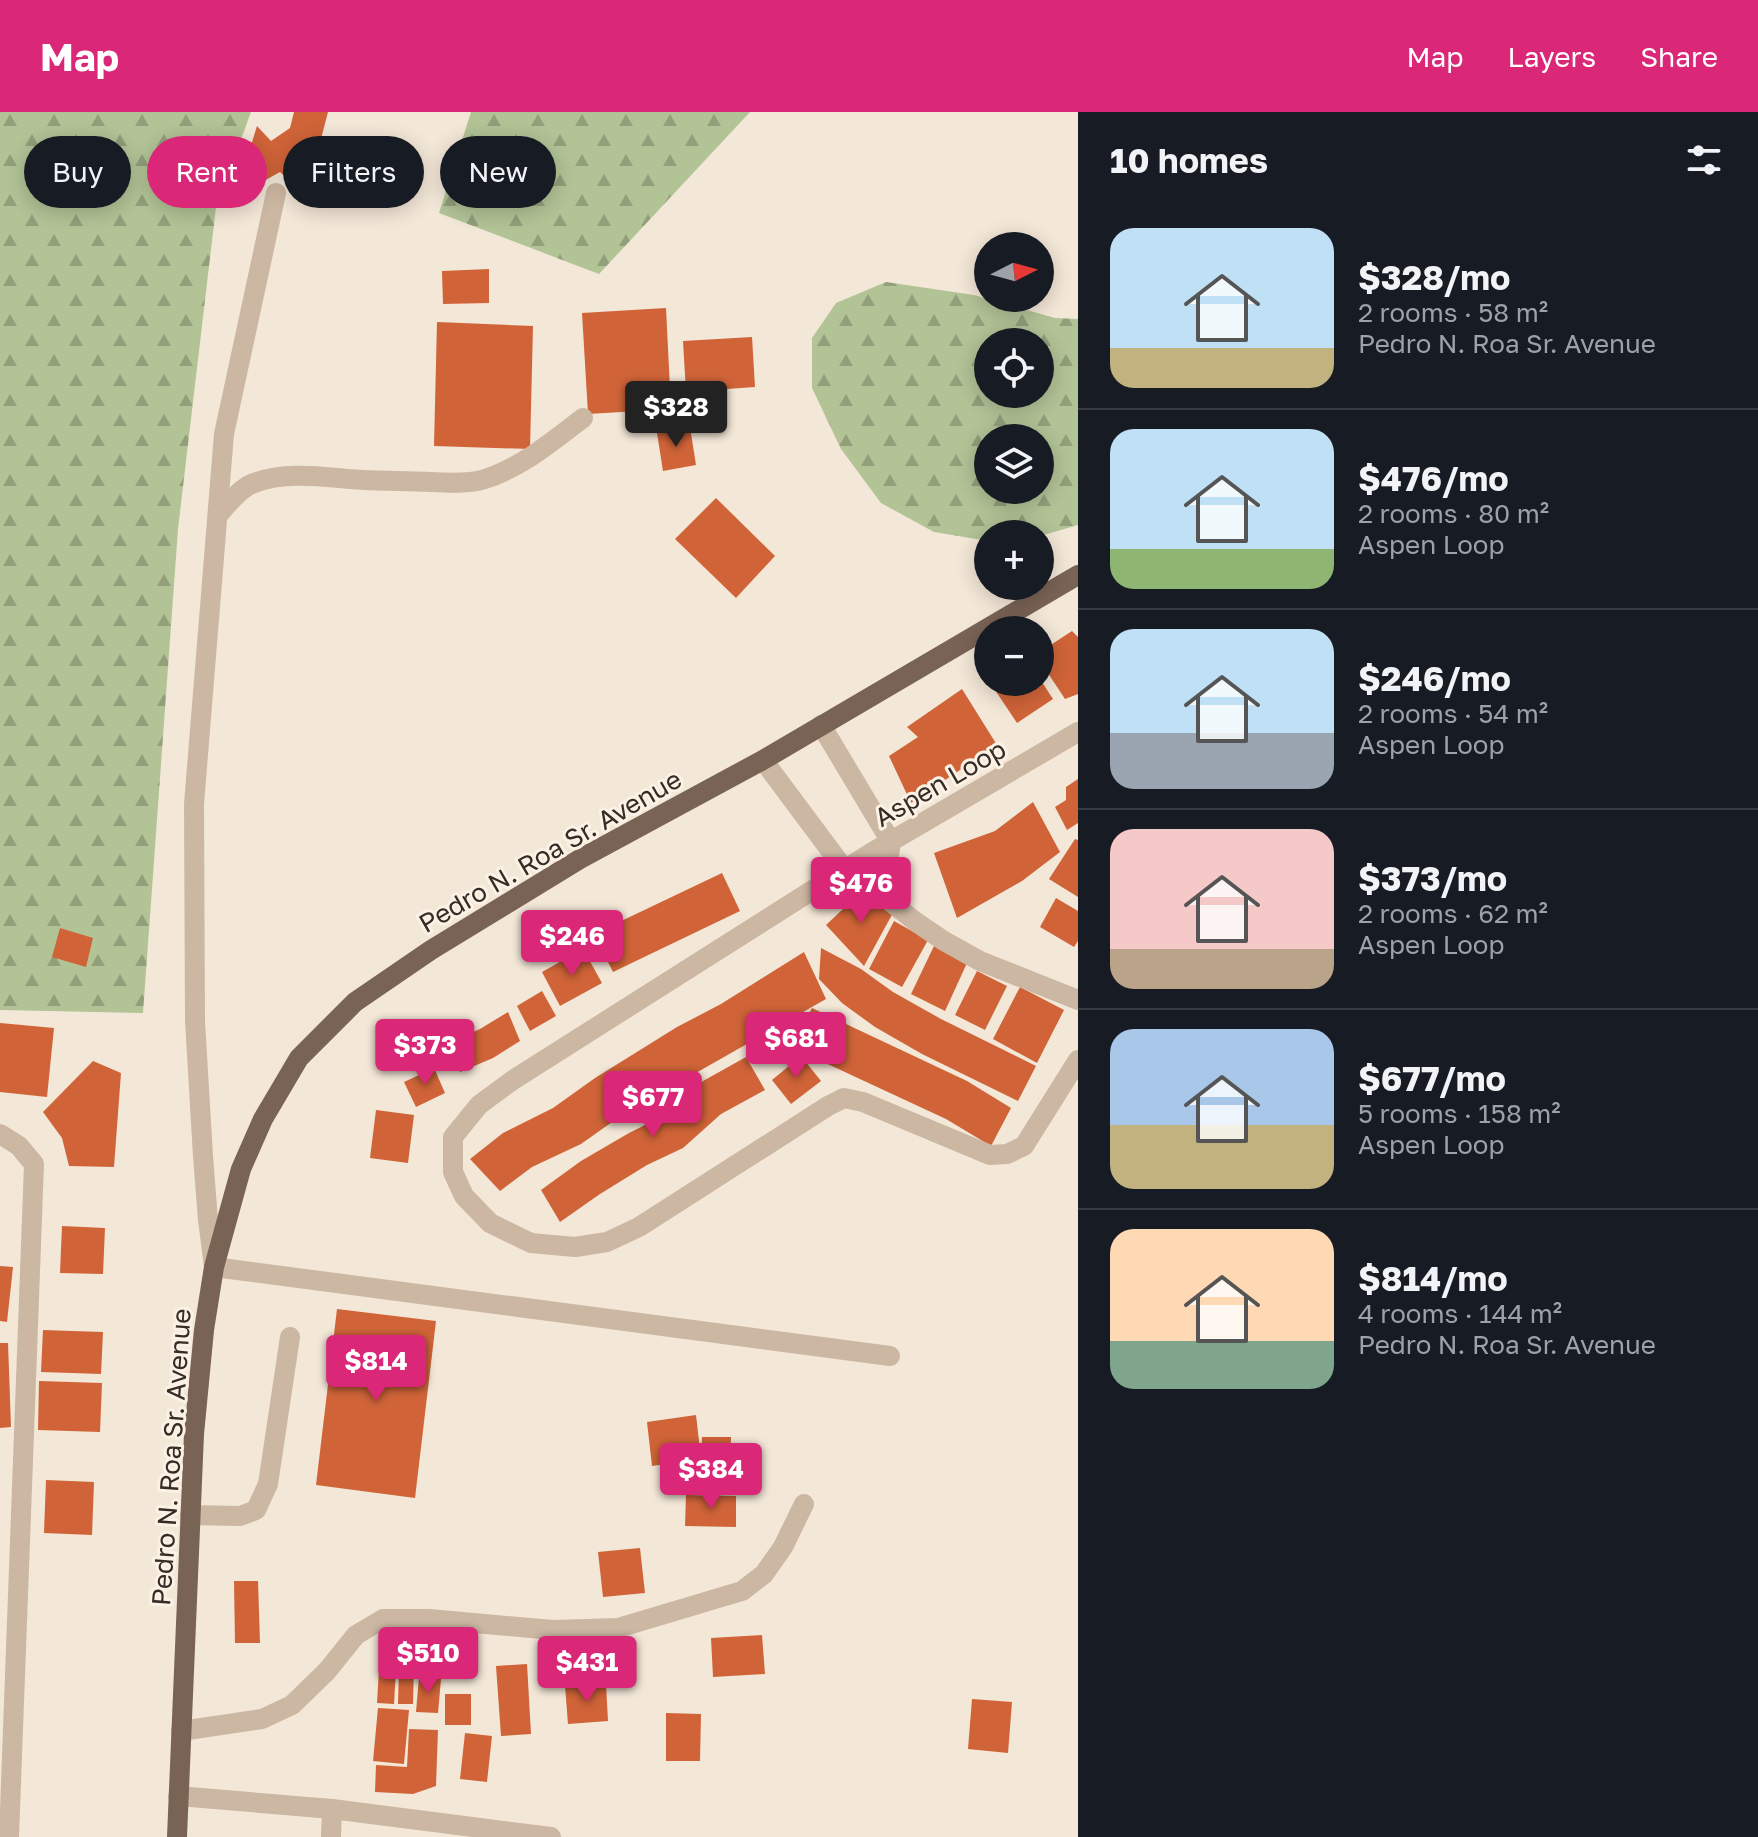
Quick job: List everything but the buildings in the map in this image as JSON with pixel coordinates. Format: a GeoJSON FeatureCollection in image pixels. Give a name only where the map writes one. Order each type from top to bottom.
{"type":"FeatureCollection","features":[{"type":"Feature","properties":{"kind":"main road","name":"Pedro N. Roa Sr. Avenue"},"geometry":{"type":"LineString","coordinates":[[177,1837],[194,1434],[204,1330],[214,1267],[241,1169],[263,1119],[299,1058],[355,1002],[431,950],[580,859],[763,760],[1078,575]]}},
{"type":"Feature","properties":{"kind":"street"},"geometry":{"type":"LineString","coordinates":[[276,193],[224,434],[194,804],[195,1021],[205,1188],[214,1267],[890,1356]]}},
{"type":"Feature","properties":{"kind":"street"},"geometry":{"type":"LineString","coordinates":[[218,515],[251,484],[274,478],[305,475],[448,483],[483,480],[513,468],[583,418]]}},
{"type":"Feature","properties":{"kind":"street"},"geometry":{"type":"LineString","coordinates":[[821,725],[891,842],[883,896]]}},
{"type":"Feature","properties":{"kind":"street","name":"Aspen Loop"},"geometry":{"type":"LineString","coordinates":[[1078,732],[845,870],[513,1080],[479,1105],[453,1137],[453,1172],[464,1196],[490,1223],[531,1243],[575,1247],[607,1242],[639,1227],[844,1098],[863,1102],[990,1155],[1007,1154],[1024,1146],[1078,1060]]}},
{"type":"Feature","properties":{"kind":"street"},"geometry":{"type":"LineString","coordinates":[[763,760],[845,870],[935,935],[980,961],[1078,1000]]}},
{"type":"Feature","properties":{"kind":"street"},"geometry":{"type":"LineString","coordinates":[[0,1134],[19,1146],[34,1164],[9,1837]]}},
{"type":"Feature","properties":{"kind":"street"},"geometry":{"type":"LineString","coordinates":[[190,1515],[240,1516],[256,1510],[268,1484],[290,1337]]}},
{"type":"Feature","properties":{"kind":"street"},"geometry":{"type":"LineString","coordinates":[[181,1731],[262,1719],[292,1705],[327,1671],[356,1635],[383,1619],[429,1619],[553,1630],[618,1628],[742,1591],[764,1574],[783,1547],[804,1504]]}},
{"type":"Feature","properties":{"kind":"street"},"geometry":{"type":"LineString","coordinates":[[178,1796],[332,1809],[551,1837]]}},
{"type":"Feature","properties":{"kind":"street"},"geometry":{"type":"LineString","coordinates":[[331,1837],[332,1809]]}},
{"type":"Feature","properties":{"kind":"green space"},"geometry":{"type":"Polygon","coordinates":[[[0,112],[251,112],[242,136],[147,136],[147,208],[216,208],[178,529],[143,1013],[0,1010],[0,112]]]}},
{"type":"Feature","properties":{"kind":"green space"},"geometry":{"type":"Polygon","coordinates":[[[471,112],[750,112],[599,274],[439,213],[441,208],[556,208],[556,136],[463,136],[471,112]]]}},
{"type":"Feature","properties":{"kind":"green space"},"geometry":{"type":"Polygon","coordinates":[[[886,282],[974,295],[974,312],[1034,312],[1055,318],[1078,319],[1078,525],[1054,532],[1054,520],[974,520],[974,539],[934,532],[881,503],[841,449],[812,388],[812,338],[836,303],[886,282]]]}}]}
